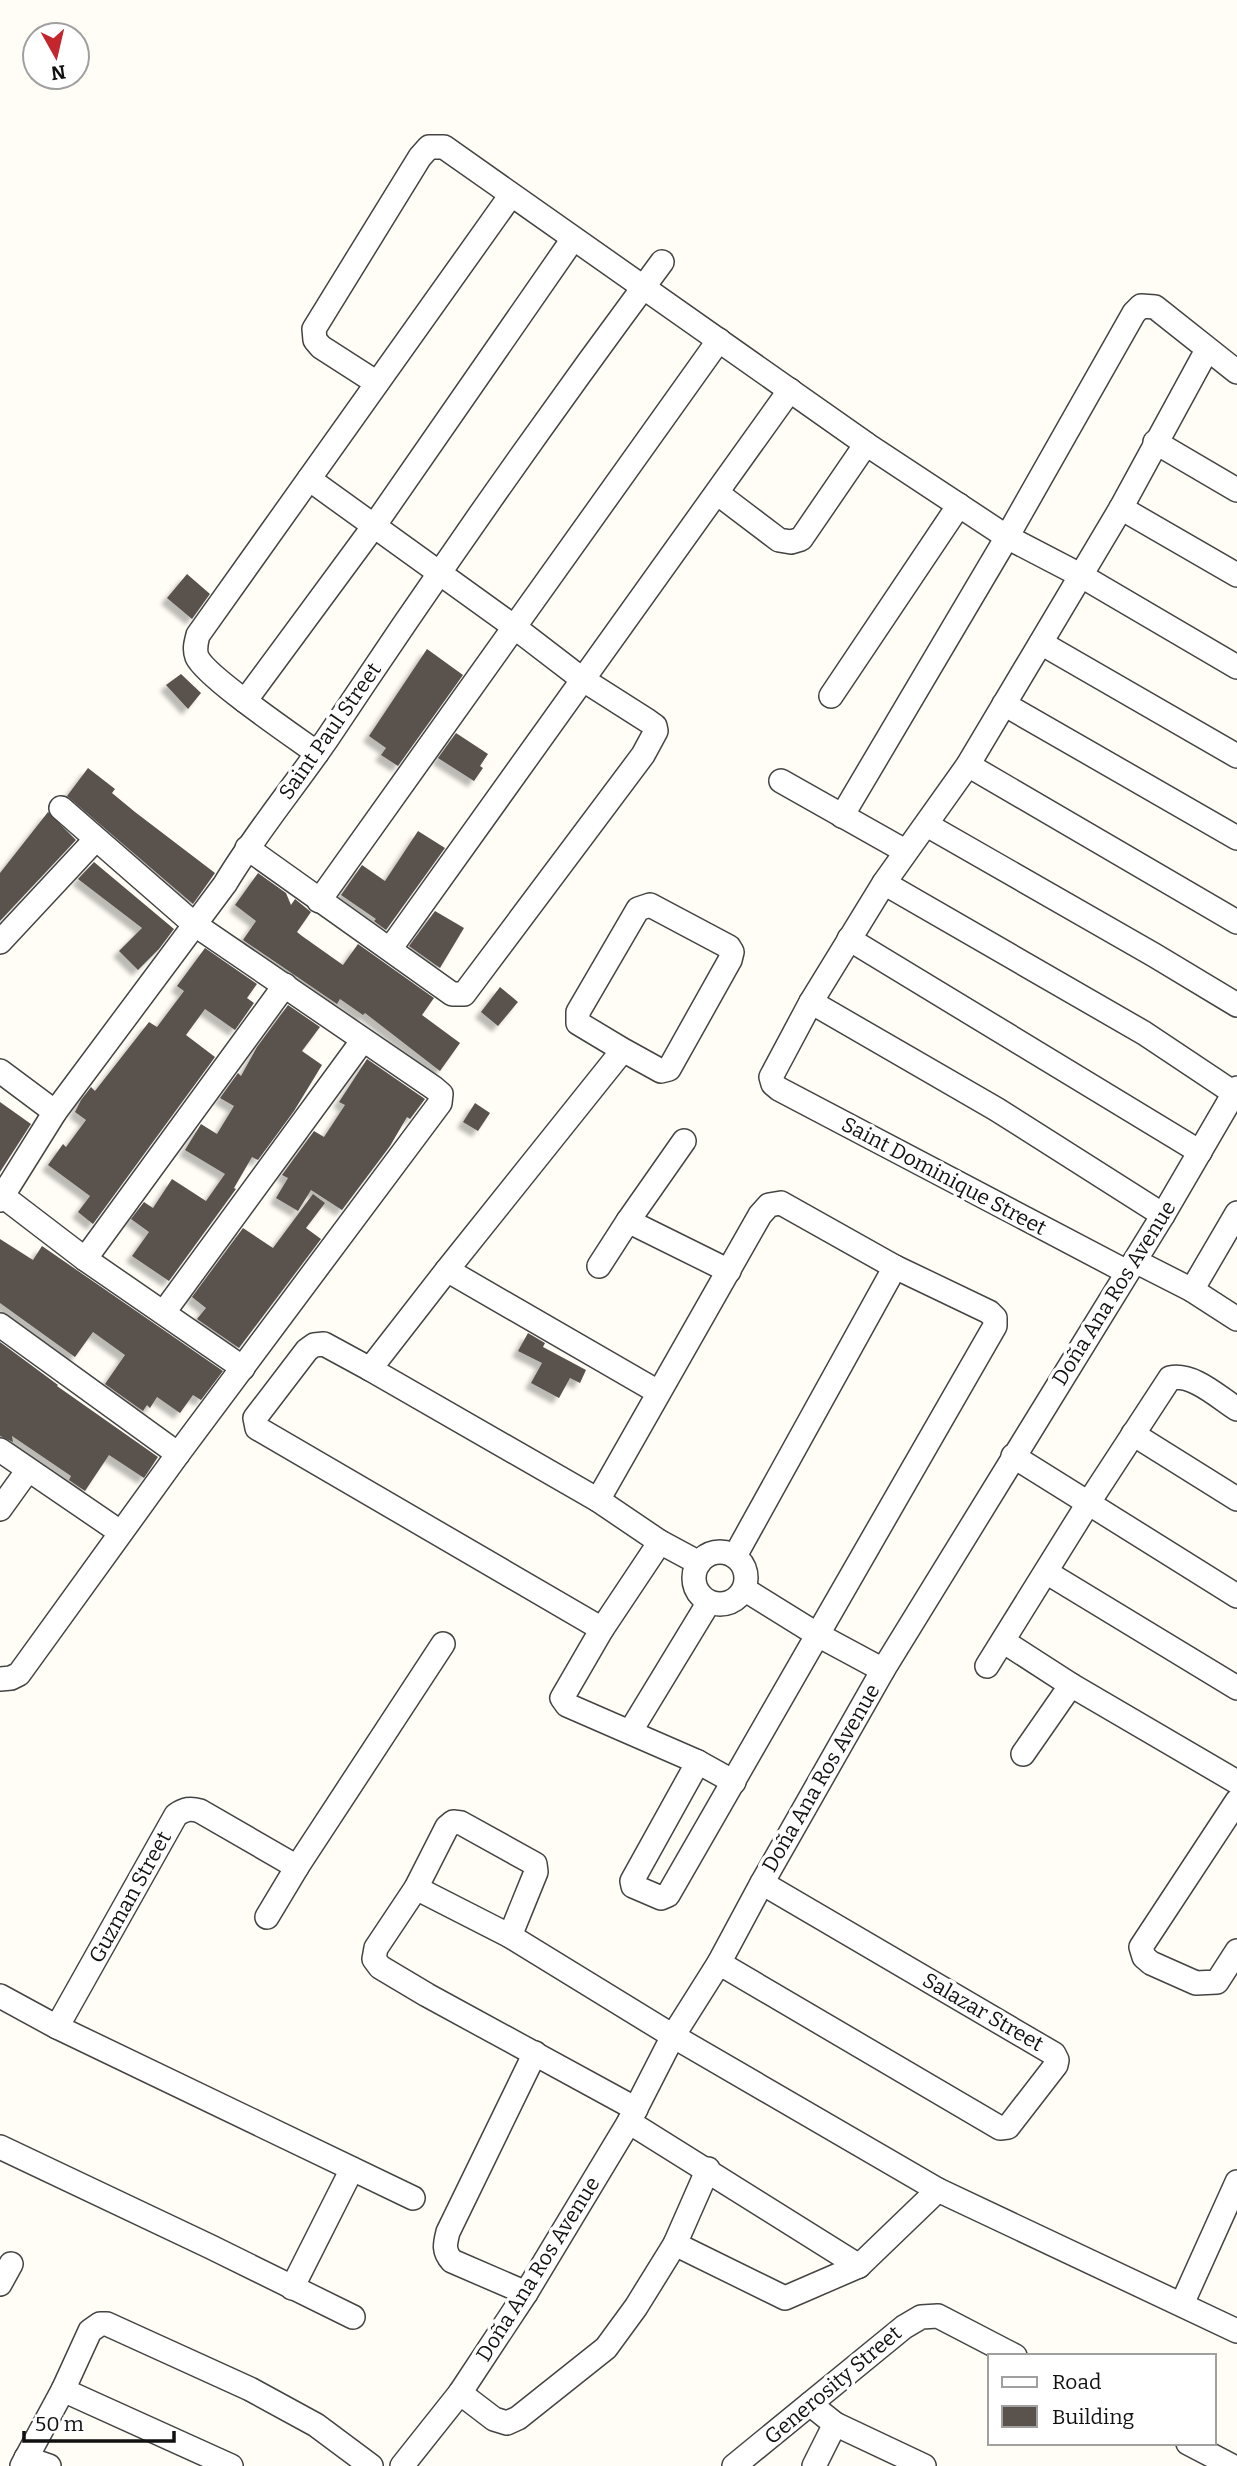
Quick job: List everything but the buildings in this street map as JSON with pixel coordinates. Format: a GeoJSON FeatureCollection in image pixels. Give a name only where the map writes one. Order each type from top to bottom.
{"type":"FeatureCollection","features":[{"type":"Feature","properties":{"kind":"street"},"geometry":{"type":"LineString","coordinates":[[377,383],[321,347],[315,340],[314,329],[420,157],[429,147],[444,147],[866,444],[1007,537],[1080,575],[1237,667]]}},
{"type":"Feature","properties":{"kind":"street"},"geometry":{"type":"LineString","coordinates":[[317,753],[245,701],[204,666],[197,657],[195,646],[198,635],[511,195]]}},
{"type":"Feature","properties":{"kind":"street"},"geometry":{"type":"LineString","coordinates":[[245,701],[374,526],[573,239]]}},
{"type":"Feature","properties":{"kind":"street","name":"Saint Paul Street"},"geometry":{"type":"LineString","coordinates":[[1,1197],[55,1112],[225,884],[247,848],[317,753],[438,573],[662,262]]}},
{"type":"Feature","properties":{"kind":"street"},"geometry":{"type":"LineString","coordinates":[[842,816],[1007,537],[1134,313],[1141,306],[1154,307],[1237,372]]}},
{"type":"Feature","properties":{"kind":"street"},"geometry":{"type":"LineString","coordinates":[[319,901],[719,340]]}},
{"type":"Feature","properties":{"kind":"street"},"geometry":{"type":"LineString","coordinates":[[1163,1215],[996,1109],[811,1002],[905,851],[927,825],[968,765],[1121,508],[1207,350]]}},
{"type":"Feature","properties":{"kind":"street"},"geometry":{"type":"LineString","coordinates":[[390,949],[790,390]]}},
{"type":"Feature","properties":{"kind":"street"},"geometry":{"type":"LineString","coordinates":[[1155,442],[1237,490]]}},
{"type":"Feature","properties":{"kind":"street"},"geometry":{"type":"LineString","coordinates":[[717,493],[779,540],[791,542],[802,539],[866,444]]}},
{"type":"Feature","properties":{"kind":"street"},"geometry":{"type":"LineString","coordinates":[[247,848],[452,994],[464,994],[655,736],[655,726],[582,679],[309,479]]}},
{"type":"Feature","properties":{"kind":"street"},"geometry":{"type":"LineString","coordinates":[[831,696],[959,505]]}},
{"type":"Feature","properties":{"kind":"street"},"geometry":{"type":"LineString","coordinates":[[1121,508],[1237,575]]}},
{"type":"Feature","properties":{"kind":"street"},"geometry":{"type":"LineString","coordinates":[[1041,643],[1237,756]]}},
{"type":"Feature","properties":{"kind":"street"},"geometry":{"type":"LineString","coordinates":[[1004,704],[1237,838]]}},
{"type":"Feature","properties":{"kind":"street"},"geometry":{"type":"LineString","coordinates":[[968,765],[1237,922]]}},
{"type":"Feature","properties":{"kind":"street"},"geometry":{"type":"LineString","coordinates":[[782,781],[905,851]]}},
{"type":"Feature","properties":{"kind":"street"},"geometry":{"type":"LineString","coordinates":[[0,1679],[19,1674],[120,1532],[440,1103],[441,1094],[194,924],[61,808]]}},
{"type":"Feature","properties":{"kind":"street"},"geometry":{"type":"LineString","coordinates":[[927,825],[1154,955],[1237,1006]]}},
{"type":"Feature","properties":{"kind":"street"},"geometry":{"type":"LineString","coordinates":[[0,942],[96,839]]}},
{"type":"Feature","properties":{"kind":"street"},"geometry":{"type":"LineString","coordinates":[[884,883],[1144,1033],[1235,1090]]}},
{"type":"Feature","properties":{"kind":"street"},"geometry":{"type":"LineString","coordinates":[[650,905],[729,947],[732,952],[730,960],[669,1069],[661,1071],[623,1050],[580,1024],[577,1019],[578,1012],[638,909],[650,905]]}},
{"type":"Feature","properties":{"kind":"street"},"geometry":{"type":"LineString","coordinates":[[849,939],[1200,1152]]}},
{"type":"Feature","properties":{"kind":"street"},"geometry":{"type":"LineString","coordinates":[[85,1259],[285,985]]}},
{"type":"Feature","properties":{"kind":"street","name":"Saint Dominique Street"},"geometry":{"type":"LineString","coordinates":[[811,1002],[772,1072],[772,1081],[779,1089],[1131,1266],[1192,1290],[1237,1319]]}},
{"type":"Feature","properties":{"kind":"street"},"geometry":{"type":"LineString","coordinates":[[164,1312],[363,1040]]}},
{"type":"Feature","properties":{"kind":"street"},"geometry":{"type":"LineString","coordinates":[[370,1369],[623,1050]]}},
{"type":"Feature","properties":{"kind":"street"},"geometry":{"type":"LineString","coordinates":[[0,1071],[55,1112]]}},
{"type":"Feature","properties":{"kind":"street","name":"Doña Ana Ros Avenue"},"geometry":{"type":"LineString","coordinates":[[402,2466],[460,2393],[526,2292],[632,2116],[673,2036],[719,1963],[883,1670],[1163,1215],[1235,1090]]}},
{"type":"Feature","properties":{"kind":"street"},"geometry":{"type":"LineString","coordinates":[[599,1266],[684,1141]]}},
{"type":"Feature","properties":{"kind":"street"},"geometry":{"type":"LineString","coordinates":[[1,1197],[85,1259],[243,1368]]}},
{"type":"Feature","properties":{"kind":"street"},"geometry":{"type":"LineString","coordinates":[[598,1500],[760,1215],[773,1203],[781,1203],[895,1266],[989,1312],[996,1322],[734,1782],[668,1895],[661,1898],[633,1886],[632,1881],[698,1762]]}},
{"type":"Feature","properties":{"kind":"street"},"geometry":{"type":"LineString","coordinates":[[1192,1290],[1237,1213]]}},
{"type":"Feature","properties":{"kind":"street"},"geometry":{"type":"LineString","coordinates":[[628,1221],[729,1271]]}},
{"type":"Feature","properties":{"kind":"street"},"geometry":{"type":"LineString","coordinates":[[735,1556],[895,1266]]}},
{"type":"Feature","properties":{"kind":"street"},"geometry":{"type":"LineString","coordinates":[[447,1269],[659,1392]]}},
{"type":"Feature","properties":{"kind":"street"},"geometry":{"type":"LineString","coordinates":[[0,1325],[178,1454]]}},
{"type":"Feature","properties":{"kind":"street"},"geometry":{"type":"LineString","coordinates":[[603,1629],[256,1426],[256,1413],[307,1350],[324,1343],[598,1500],[660,1542],[699,1563]]}},
{"type":"Feature","properties":{"kind":"street"},"geometry":{"type":"LineString","coordinates":[[987,1666],[1170,1378],[1189,1378],[1237,1409]]}},
{"type":"Feature","properties":{"kind":"street"},"geometry":{"type":"LineString","coordinates":[[1133,1434],[1237,1499]]}},
{"type":"Feature","properties":{"kind":"street"},"geometry":{"type":"LineString","coordinates":[[0,1450],[120,1532]]}},
{"type":"Feature","properties":{"kind":"street"},"geometry":{"type":"LineString","coordinates":[[1013,1457],[1237,1596]]}},
{"type":"Feature","properties":{"kind":"street"},"geometry":{"type":"LineString","coordinates":[[0,1508],[28,1469]]}},
{"type":"Feature","properties":{"kind":"street"},"geometry":{"type":"LineString","coordinates":[[660,1542],[562,1698],[567,1705],[698,1762],[734,1782]]}},
{"type":"Feature","properties":{"kind":"street"},"geometry":{"type":"LineString","coordinates":[[722,1552],[735,1556],[743,1565],[747,1577],[744,1589],[735,1600],[722,1604],[709,1601],[700,1594],[695,1584],[699,1563],[710,1555],[722,1552]]}},
{"type":"Feature","properties":{"kind":"street"},"geometry":{"type":"LineString","coordinates":[[1045,1572],[1237,1688]]}},
{"type":"Feature","properties":{"kind":"street"},"geometry":{"type":"LineString","coordinates":[[744,1589],[883,1670]]}},
{"type":"Feature","properties":{"kind":"street"},"geometry":{"type":"LineString","coordinates":[[630,1732],[709,1601]]}},
{"type":"Feature","properties":{"kind":"street"},"geometry":{"type":"LineString","coordinates":[[1003,1641],[1071,1685],[1237,1782]]}},
{"type":"Feature","properties":{"kind":"street"},"geometry":{"type":"LineString","coordinates":[[267,1917],[443,1644]]}},
{"type":"Feature","properties":{"kind":"street"},"geometry":{"type":"LineString","coordinates":[[1023,1754],[1071,1685]]}},
{"type":"Feature","properties":{"kind":"street"},"geometry":{"type":"LineString","coordinates":[[1237,1801],[1141,1947],[1144,1957],[1152,1963],[1196,1983],[1207,1984],[1217,1982],[1237,1951]]}},
{"type":"Feature","properties":{"kind":"street","name":"Guzman Street"},"geometry":{"type":"LineString","coordinates":[[57,2027],[176,1815],[183,1810],[191,1808],[200,1811],[297,1867]]}},
{"type":"Feature","properties":{"kind":"street"},"geometry":{"type":"LineString","coordinates":[[510,1936],[536,1872],[535,1864],[461,1823],[449,1824],[416,1888],[374,1955],[380,1967],[535,2053],[859,2266]]}},
{"type":"Feature","properties":{"kind":"street","name":"Salazar Street"},"geometry":{"type":"LineString","coordinates":[[719,1963],[1000,2128],[1008,2127],[1056,2065],[1054,2054],[762,1883]]}},
{"type":"Feature","properties":{"kind":"street"},"geometry":{"type":"LineString","coordinates":[[416,1888],[510,1936],[673,2036],[938,2190],[1237,2331]]}},
{"type":"Feature","properties":{"kind":"street"},"geometry":{"type":"LineString","coordinates":[[0,1996],[57,2027],[413,2198]]}},
{"type":"Feature","properties":{"kind":"street"},"geometry":{"type":"LineString","coordinates":[[526,2292],[452,2261],[446,2255],[445,2247],[448,2232],[535,2053]]}},
{"type":"Feature","properties":{"kind":"street"},"geometry":{"type":"LineString","coordinates":[[0,2147],[211,2246],[353,2317]]}},
{"type":"Feature","properties":{"kind":"street"},"geometry":{"type":"LineString","coordinates":[[292,2288],[352,2169]]}},
{"type":"Feature","properties":{"kind":"street"},"geometry":{"type":"LineString","coordinates":[[460,2393],[494,2419],[507,2423],[518,2418],[606,2348],[636,2307],[675,2244],[708,2169]]}},
{"type":"Feature","properties":{"kind":"street"},"geometry":{"type":"LineString","coordinates":[[1182,2304],[1237,2182]]}},
{"type":"Feature","properties":{"kind":"street"},"geometry":{"type":"LineString","coordinates":[[675,2244],[785,2298],[859,2266],[938,2190]]}},
{"type":"Feature","properties":{"kind":"street","name":"Generosity Street"},"geometry":{"type":"LineString","coordinates":[[736,2466],[904,2327],[921,2317],[937,2316],[1011,2354]]}},
{"type":"Feature","properties":{"kind":"street"},"geometry":{"type":"LineString","coordinates":[[49,2466],[24,2462],[63,2390],[90,2330],[100,2324],[107,2324],[250,2389],[316,2425],[371,2466]]}},
{"type":"Feature","properties":{"kind":"street"},"geometry":{"type":"LineString","coordinates":[[63,2390],[231,2466]]}},
{"type":"Feature","properties":{"kind":"street"},"geometry":{"type":"LineString","coordinates":[[810,2404],[835,2424],[890,2459],[924,2466]]}},
{"type":"Feature","properties":{"kind":"street"},"geometry":{"type":"LineString","coordinates":[[814,2466],[835,2424]]}},
{"type":"Feature","properties":{"kind":"street"},"geometry":{"type":"LineString","coordinates":[[1192,2445],[1233,2466]]}}]}
